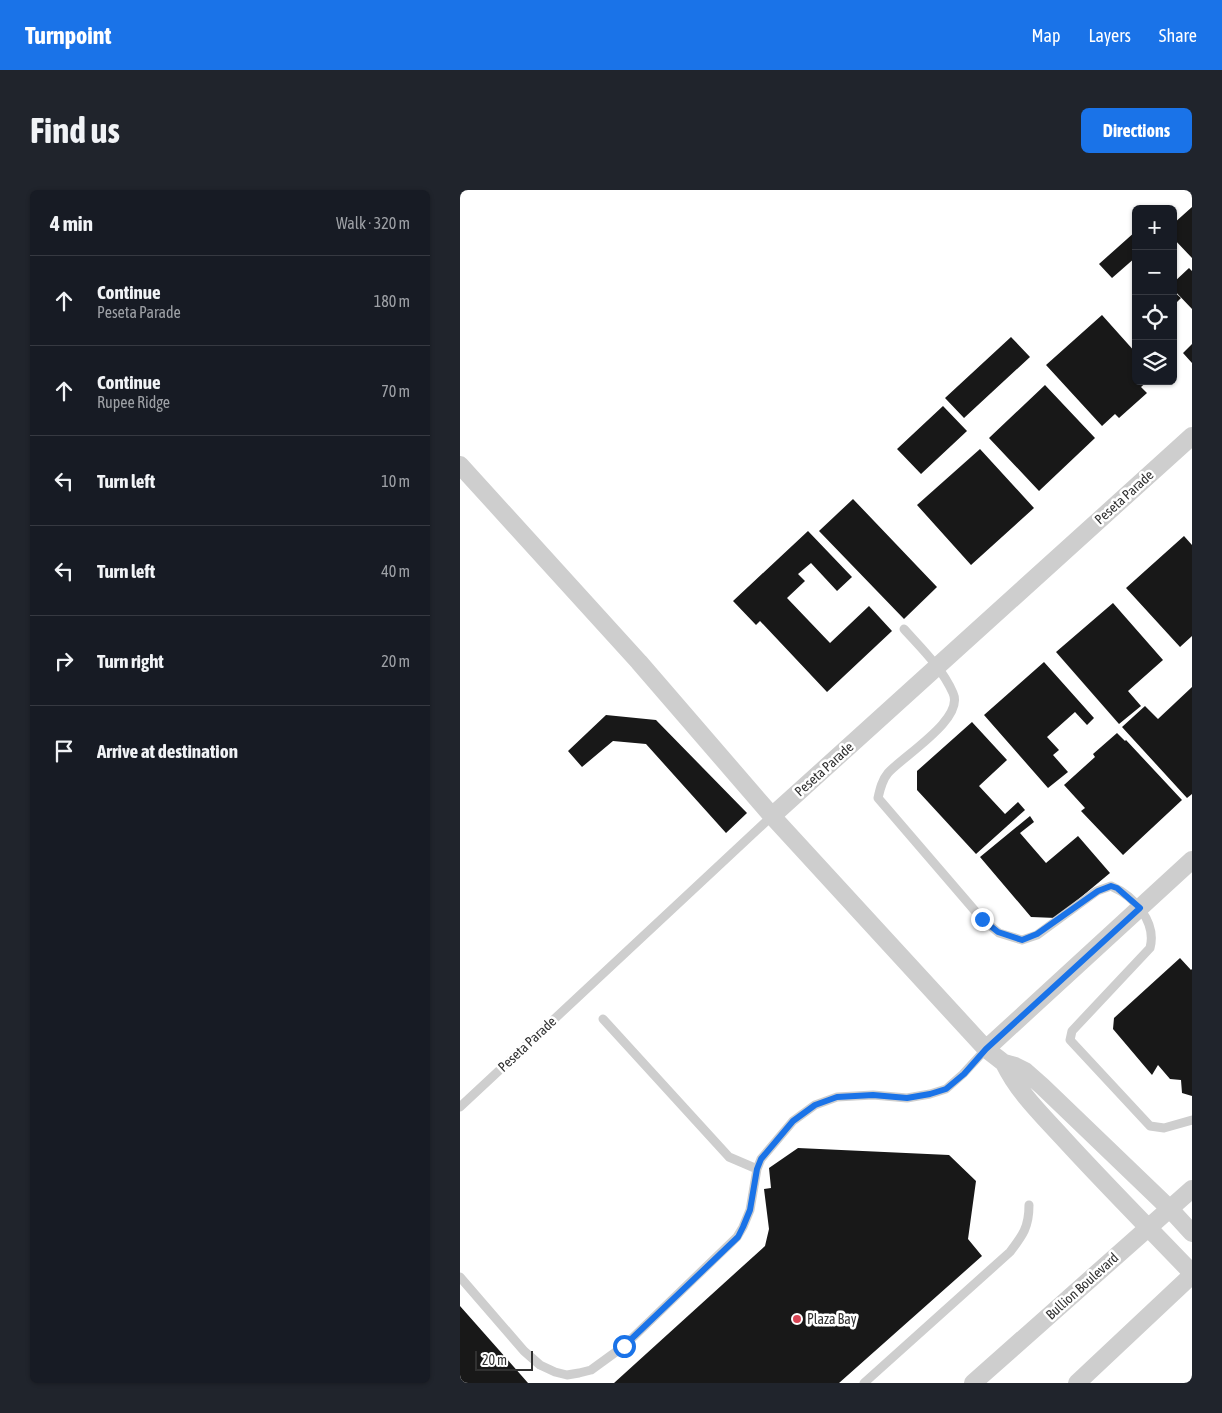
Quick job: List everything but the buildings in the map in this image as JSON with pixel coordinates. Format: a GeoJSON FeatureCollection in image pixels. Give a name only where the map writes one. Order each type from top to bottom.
{"type":"FeatureCollection","features":[{"type":"Feature","properties":{"kind":"street","name":"Peseta Parade"},"geometry":{"type":"LineString","coordinates":[[772,816],[1192,436]]}},
{"type":"Feature","properties":{"kind":"street"},"geometry":{"type":"LineString","coordinates":[[460,466],[639,662],[772,816],[986,1049],[1004,1063],[1025,1071],[1042,1086],[1170,1209],[1192,1233]]}},
{"type":"Feature","properties":{"kind":"street"},"geometry":{"type":"LineString","coordinates":[[986,1049],[1192,860]]}},
{"type":"Feature","properties":{"kind":"street"},"geometry":{"type":"LineString","coordinates":[[1004,1063],[1011,1078],[1021,1092],[1075,1152],[1192,1274],[1078,1383]]}},
{"type":"Feature","properties":{"kind":"street","name":"Bullion Boulevard"},"geometry":{"type":"LineString","coordinates":[[973,1383],[1192,1189]]}},
{"type":"Feature","properties":{"kind":"lane"},"geometry":{"type":"LineString","coordinates":[[904,629],[937,666],[955,695],[953,710],[941,727],[888,773],[880,786],[878,798],[982,919],[998,932],[1022,940],[1037,934],[1098,891],[1111,886],[1117,888],[1140,908],[1150,925],[1153,938],[1150,948],[1072,1031],[1070,1040],[1150,1126],[1164,1128],[1192,1120]]}},
{"type":"Feature","properties":{"kind":"lane","name":"Peseta Parade"},"geometry":{"type":"LineString","coordinates":[[460,1107],[772,816]]}},
{"type":"Feature","properties":{"kind":"lane"},"geometry":{"type":"LineString","coordinates":[[603,1019],[729,1157],[757,1169]]}},
{"type":"Feature","properties":{"kind":"lane"},"geometry":{"type":"LineString","coordinates":[[460,1277],[524,1350],[540,1365],[554,1372],[567,1374],[591,1370],[624,1346],[738,1237],[750,1210],[757,1169],[767,1152],[793,1121],[815,1105],[837,1097],[873,1095],[907,1098],[946,1089],[964,1074],[986,1049]]}},
{"type":"Feature","properties":{"kind":"lane"},"geometry":{"type":"LineString","coordinates":[[864,1383],[1010,1252],[1027,1227],[1029,1205]]}},
{"type":"Feature","properties":{"kind":"place","name":"Plaza Bay"},"geometry":{"type":"Point","coordinates":[797,1319]}},
{"type":"Feature","properties":{"kind":"route"},"geometry":{"type":"LineString","coordinates":[[624,1346],[738,1237],[750,1210],[757,1169],[761,1159],[793,1121],[815,1105],[837,1097],[873,1095],[907,1098],[946,1089],[964,1074],[986,1049],[1140,908],[1117,888],[1111,886],[1098,891],[1037,934],[1022,940],[998,932],[982,919]]}}]}
